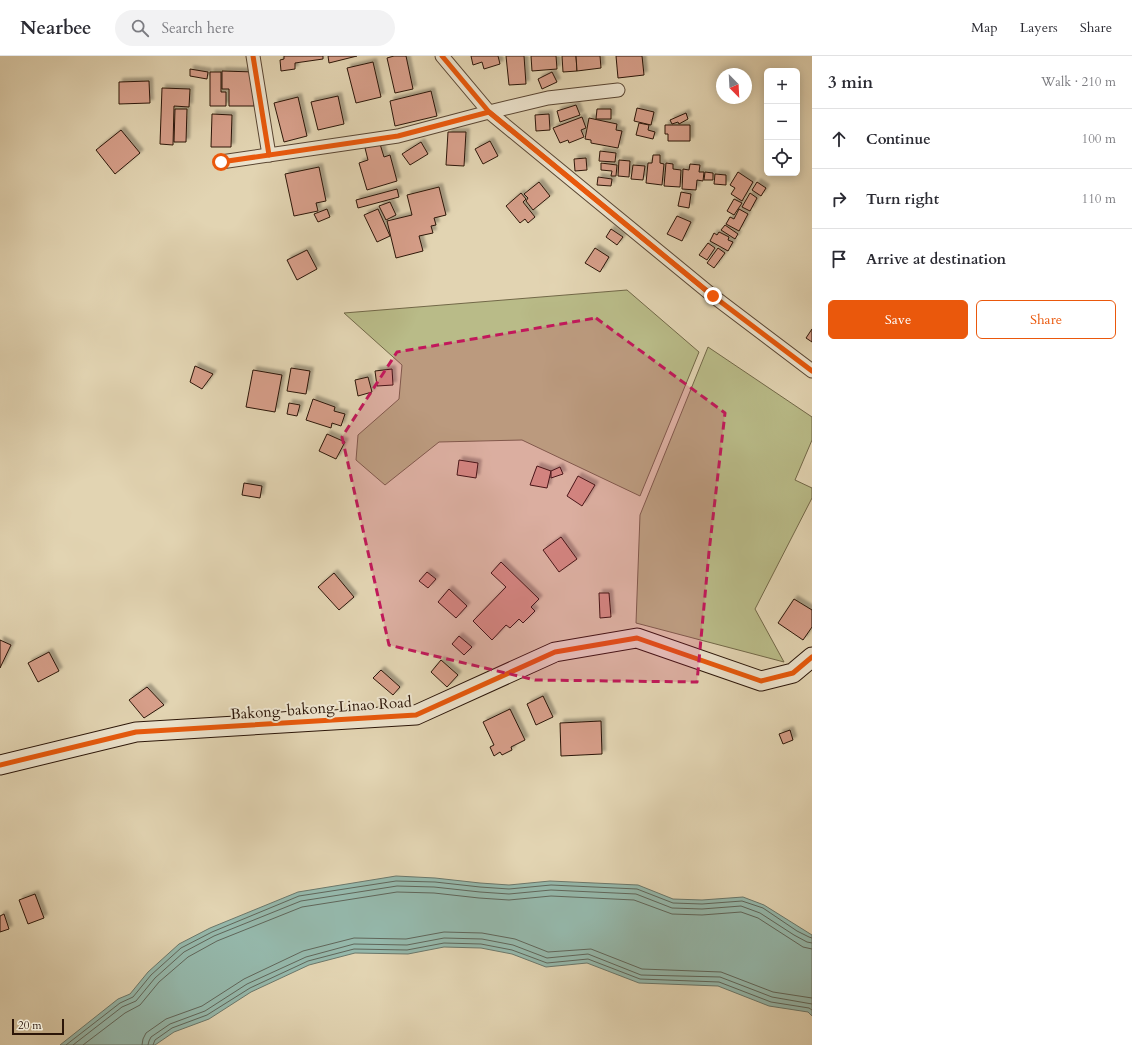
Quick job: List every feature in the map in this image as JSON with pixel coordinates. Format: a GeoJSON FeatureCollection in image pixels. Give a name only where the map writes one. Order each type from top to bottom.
{"type":"FeatureCollection","features":[{"type":"Feature","properties":{"kind":"street"},"geometry":{"type":"LineString","coordinates":[[253,56],[269,155]]}},
{"type":"Feature","properties":{"kind":"street"},"geometry":{"type":"LineString","coordinates":[[442,56],[489,112],[713,296],[812,371]]}},
{"type":"Feature","properties":{"kind":"street"},"geometry":{"type":"LineString","coordinates":[[221,162],[398,136],[548,98],[618,90]]}},
{"type":"Feature","properties":{"kind":"street","name":"Bakong-bakong Linao Road"},"geometry":{"type":"LineString","coordinates":[[0,765],[136,732],[416,715],[555,652],[637,638],[761,681],[793,673],[812,657]]}},
{"type":"Feature","properties":{"kind":"highlighted area"},"geometry":{"type":"Polygon","coordinates":[[[596,318],[725,413],[709,552],[697,682],[535,680],[389,645],[342,437],[397,352],[596,318]]]}},
{"type":"Feature","properties":{"kind":"green space"},"geometry":{"type":"Polygon","coordinates":[[[627,290],[699,352],[640,496],[522,440],[439,442],[385,485],[356,460],[358,435],[399,399],[402,365],[344,313],[627,290]]]}},
{"type":"Feature","properties":{"kind":"green space"},"geometry":{"type":"Polygon","coordinates":[[[708,347],[812,417],[812,440],[795,480],[812,488],[812,498],[755,609],[784,662],[636,623],[640,515],[708,347]]]}},
{"type":"Feature","properties":{"kind":"water"},"geometry":{"type":"Polygon","coordinates":[[[396,876],[509,885],[550,881],[638,885],[673,899],[702,900],[743,897],[764,905],[812,935],[812,1016],[808,1012],[769,1006],[718,986],[639,983],[587,963],[546,967],[512,954],[481,948],[444,947],[408,954],[355,953],[309,965],[251,992],[209,1019],[174,1032],[155,1045],[60,1045],[118,999],[130,994],[148,972],[179,944],[210,928],[298,892],[396,876]]]}},
{"type":"Feature","properties":{"kind":"building"},"geometry":{"type":"Polygon","coordinates":[[[284,56],[323,56],[323,59],[295,63],[295,69],[281,71],[280,60],[284,59],[284,56]]]}},
{"type":"Feature","properties":{"kind":"building"},"geometry":{"type":"Polygon","coordinates":[[[328,56],[357,56],[329,63],[328,56]]]}},
{"type":"Feature","properties":{"kind":"building"},"geometry":{"type":"Polygon","coordinates":[[[394,56],[406,56],[413,89],[395,93],[387,58],[394,56]]]}},
{"type":"Feature","properties":{"kind":"building"},"geometry":{"type":"Polygon","coordinates":[[[471,56],[498,56],[500,64],[484,69],[482,62],[473,65],[471,56]]]}},
{"type":"Feature","properties":{"kind":"building"},"geometry":{"type":"Polygon","coordinates":[[[506,56],[524,56],[526,84],[509,85],[506,56]]]}},
{"type":"Feature","properties":{"kind":"building"},"geometry":{"type":"Polygon","coordinates":[[[531,56],[556,56],[557,69],[532,71],[531,56]]]}},
{"type":"Feature","properties":{"kind":"building"},"geometry":{"type":"Polygon","coordinates":[[[562,56],[576,56],[577,71],[563,72],[562,56]]]}},
{"type":"Feature","properties":{"kind":"building"},"geometry":{"type":"Polygon","coordinates":[[[576,56],[600,56],[601,68],[577,71],[576,56]]]}},
{"type":"Feature","properties":{"kind":"building"},"geometry":{"type":"Polygon","coordinates":[[[616,56],[642,56],[644,75],[618,78],[616,56]]]}},
{"type":"Feature","properties":{"kind":"building"},"geometry":{"type":"Polygon","coordinates":[[[373,62],[381,97],[356,103],[347,68],[373,62]]]}},
{"type":"Feature","properties":{"kind":"building"},"geometry":{"type":"Polygon","coordinates":[[[190,69],[208,72],[207,79],[190,76],[190,69]]]}},
{"type":"Feature","properties":{"kind":"building"},"geometry":{"type":"Polygon","coordinates":[[[222,71],[255,72],[254,106],[229,106],[229,89],[222,89],[222,71]]]}},
{"type":"Feature","properties":{"kind":"building"},"geometry":{"type":"Polygon","coordinates":[[[210,72],[221,72],[221,92],[226,92],[226,106],[210,106],[210,72]]]}},
{"type":"Feature","properties":{"kind":"building"},"geometry":{"type":"Polygon","coordinates":[[[552,72],[557,82],[542,89],[538,79],[552,72]]]}},
{"type":"Feature","properties":{"kind":"building"},"geometry":{"type":"Polygon","coordinates":[[[149,81],[150,103],[119,104],[119,82],[149,81]]]}},
{"type":"Feature","properties":{"kind":"building"},"geometry":{"type":"Polygon","coordinates":[[[162,88],[190,89],[189,107],[174,106],[173,145],[160,144],[162,88]]]}},
{"type":"Feature","properties":{"kind":"building"},"geometry":{"type":"Polygon","coordinates":[[[431,91],[437,116],[395,126],[390,101],[431,91]]]}},
{"type":"Feature","properties":{"kind":"building"},"geometry":{"type":"Polygon","coordinates":[[[338,96],[344,124],[318,130],[311,102],[338,96]]]}},
{"type":"Feature","properties":{"kind":"building"},"geometry":{"type":"Polygon","coordinates":[[[298,97],[307,136],[284,142],[274,103],[298,97]]]}},
{"type":"Feature","properties":{"kind":"building"},"geometry":{"type":"Polygon","coordinates":[[[576,105],[580,115],[560,122],[557,111],[576,105]]]}},
{"type":"Feature","properties":{"kind":"building"},"geometry":{"type":"Polygon","coordinates":[[[637,108],[654,112],[651,125],[634,121],[637,108]]]}},
{"type":"Feature","properties":{"kind":"building"},"geometry":{"type":"Polygon","coordinates":[[[175,109],[187,109],[186,142],[174,142],[175,109]]]}},
{"type":"Feature","properties":{"kind":"building"},"geometry":{"type":"Polygon","coordinates":[[[597,109],[611,109],[611,119],[596,119],[597,109]]]}},
{"type":"Feature","properties":{"kind":"building"},"geometry":{"type":"Polygon","coordinates":[[[686,113],[688,119],[679,124],[678,122],[672,124],[670,120],[686,113]]]}},
{"type":"Feature","properties":{"kind":"building"},"geometry":{"type":"Polygon","coordinates":[[[212,114],[232,115],[231,147],[211,147],[212,114]]]}},
{"type":"Feature","properties":{"kind":"building"},"geometry":{"type":"Polygon","coordinates":[[[549,114],[550,130],[536,131],[535,115],[549,114]]]}},
{"type":"Feature","properties":{"kind":"building"},"geometry":{"type":"Polygon","coordinates":[[[582,117],[586,128],[581,130],[584,137],[569,143],[568,140],[560,143],[553,128],[582,117]]]}},
{"type":"Feature","properties":{"kind":"building"},"geometry":{"type":"Polygon","coordinates":[[[589,118],[617,124],[616,130],[622,131],[618,148],[591,143],[591,140],[585,139],[589,118]]]}},
{"type":"Feature","properties":{"kind":"building"},"geometry":{"type":"Polygon","coordinates":[[[639,123],[649,125],[648,130],[655,132],[653,139],[636,135],[639,123]]]}},
{"type":"Feature","properties":{"kind":"building"},"geometry":{"type":"Polygon","coordinates":[[[665,125],[690,125],[690,141],[668,141],[668,134],[665,134],[665,125]]]}},
{"type":"Feature","properties":{"kind":"building"},"geometry":{"type":"Polygon","coordinates":[[[121,130],[140,153],[115,174],[96,150],[121,130]]]}},
{"type":"Feature","properties":{"kind":"building"},"geometry":{"type":"Polygon","coordinates":[[[448,132],[466,132],[464,166],[446,165],[448,132]]]}},
{"type":"Feature","properties":{"kind":"building"},"geometry":{"type":"Polygon","coordinates":[[[490,141],[498,156],[483,164],[475,149],[490,141]]]}},
{"type":"Feature","properties":{"kind":"building"},"geometry":{"type":"Polygon","coordinates":[[[421,142],[428,154],[410,165],[402,154],[421,142]]]}},
{"type":"Feature","properties":{"kind":"building"},"geometry":{"type":"Polygon","coordinates":[[[380,144],[384,157],[390,155],[397,181],[367,190],[359,163],[368,160],[365,148],[380,144]]]}},
{"type":"Feature","properties":{"kind":"building"},"geometry":{"type":"Polygon","coordinates":[[[600,151],[616,153],[615,162],[599,161],[600,151]]]}},
{"type":"Feature","properties":{"kind":"building"},"geometry":{"type":"Polygon","coordinates":[[[653,155],[660,155],[660,163],[664,164],[662,185],[646,183],[648,163],[652,163],[653,155]]]}},
{"type":"Feature","properties":{"kind":"building"},"geometry":{"type":"Polygon","coordinates":[[[586,158],[587,170],[575,171],[574,159],[586,158]]]}},
{"type":"Feature","properties":{"kind":"building"},"geometry":{"type":"Polygon","coordinates":[[[619,160],[630,161],[629,177],[618,176],[619,160]]]}},
{"type":"Feature","properties":{"kind":"building"},"geometry":{"type":"Polygon","coordinates":[[[601,163],[617,165],[616,176],[611,176],[612,171],[601,170],[601,163]]]}},
{"type":"Feature","properties":{"kind":"building"},"geometry":{"type":"Polygon","coordinates":[[[666,163],[673,164],[673,169],[681,170],[680,187],[664,186],[666,163]]]}},
{"type":"Feature","properties":{"kind":"building"},"geometry":{"type":"Polygon","coordinates":[[[690,164],[700,165],[699,172],[704,172],[703,181],[697,180],[696,190],[682,189],[683,169],[689,170],[690,164]]]}},
{"type":"Feature","properties":{"kind":"building"},"geometry":{"type":"Polygon","coordinates":[[[633,165],[645,166],[643,180],[631,179],[633,165]]]}},
{"type":"Feature","properties":{"kind":"building"},"geometry":{"type":"Polygon","coordinates":[[[319,167],[326,201],[316,203],[318,211],[294,216],[285,174],[319,167]]]}},
{"type":"Feature","properties":{"kind":"building"},"geometry":{"type":"Polygon","coordinates":[[[705,172],[713,173],[713,180],[704,180],[705,172]]]}},
{"type":"Feature","properties":{"kind":"building"},"geometry":{"type":"Polygon","coordinates":[[[738,172],[753,182],[742,201],[731,194],[735,188],[730,185],[738,172]]]}},
{"type":"Feature","properties":{"kind":"building"},"geometry":{"type":"Polygon","coordinates":[[[715,174],[726,175],[726,185],[714,184],[715,174]]]}},
{"type":"Feature","properties":{"kind":"building"},"geometry":{"type":"Polygon","coordinates":[[[598,177],[612,179],[611,186],[597,185],[598,177]]]}},
{"type":"Feature","properties":{"kind":"building"},"geometry":{"type":"Polygon","coordinates":[[[539,182],[550,196],[533,210],[526,201],[528,198],[524,194],[539,182]]]}},
{"type":"Feature","properties":{"kind":"building"},"geometry":{"type":"Polygon","coordinates":[[[757,182],[766,188],[761,196],[752,190],[757,182]]]}},
{"type":"Feature","properties":{"kind":"building"},"geometry":{"type":"Polygon","coordinates":[[[439,187],[446,215],[434,218],[436,225],[431,226],[433,233],[419,236],[423,251],[396,258],[387,221],[412,215],[407,195],[439,187]]]}},
{"type":"Feature","properties":{"kind":"building"},"geometry":{"type":"Polygon","coordinates":[[[397,189],[399,197],[358,208],[356,200],[397,189]]]}},
{"type":"Feature","properties":{"kind":"building"},"geometry":{"type":"Polygon","coordinates":[[[681,192],[691,194],[689,208],[678,206],[681,192]]]}},
{"type":"Feature","properties":{"kind":"building"},"geometry":{"type":"Polygon","coordinates":[[[521,193],[526,199],[523,202],[535,217],[528,223],[525,219],[520,223],[506,206],[521,193]]]}},
{"type":"Feature","properties":{"kind":"building"},"geometry":{"type":"Polygon","coordinates":[[[750,193],[757,198],[750,211],[742,207],[750,193]]]}},
{"type":"Feature","properties":{"kind":"building"},"geometry":{"type":"Polygon","coordinates":[[[734,199],[742,203],[734,215],[727,211],[734,199]]]}},
{"type":"Feature","properties":{"kind":"building"},"geometry":{"type":"Polygon","coordinates":[[[390,202],[396,215],[386,220],[379,206],[390,202]]]}},
{"type":"Feature","properties":{"kind":"building"},"geometry":{"type":"Polygon","coordinates":[[[327,209],[330,217],[318,222],[314,214],[327,209]]]}},
{"type":"Feature","properties":{"kind":"building"},"geometry":{"type":"Polygon","coordinates":[[[378,209],[390,236],[377,242],[364,215],[378,209]]]}},
{"type":"Feature","properties":{"kind":"building"},"geometry":{"type":"Polygon","coordinates":[[[739,209],[748,214],[739,231],[726,224],[730,217],[734,219],[739,209]]]}},
{"type":"Feature","properties":{"kind":"building"},"geometry":{"type":"Polygon","coordinates":[[[677,216],[691,222],[682,241],[667,234],[677,216]]]}},
{"type":"Feature","properties":{"kind":"building"},"geometry":{"type":"Polygon","coordinates":[[[725,225],[738,234],[735,239],[721,230],[725,225]]]}},
{"type":"Feature","properties":{"kind":"building"},"geometry":{"type":"Polygon","coordinates":[[[611,229],[623,237],[617,245],[606,237],[611,229]]]}},
{"type":"Feature","properties":{"kind":"building"},"geometry":{"type":"Polygon","coordinates":[[[719,232],[729,237],[728,240],[733,242],[728,251],[710,241],[714,233],[717,235],[719,232]]]}},
{"type":"Feature","properties":{"kind":"building"},"geometry":{"type":"Polygon","coordinates":[[[708,243],[715,248],[707,260],[699,255],[708,243]]]}},
{"type":"Feature","properties":{"kind":"building"},"geometry":{"type":"Polygon","coordinates":[[[595,248],[609,257],[600,272],[585,263],[595,248]]]}},
{"type":"Feature","properties":{"kind":"building"},"geometry":{"type":"Polygon","coordinates":[[[718,248],[725,253],[714,268],[707,263],[718,248]]]}},
{"type":"Feature","properties":{"kind":"building"},"geometry":{"type":"Polygon","coordinates":[[[307,250],[317,269],[297,280],[287,260],[307,250]]]}},
{"type":"Feature","properties":{"kind":"building"},"geometry":{"type":"Polygon","coordinates":[[[812,329],[812,342],[806,338],[812,329]]]}},
{"type":"Feature","properties":{"kind":"building"},"geometry":{"type":"Polygon","coordinates":[[[195,366],[213,374],[202,389],[190,382],[195,366]]]}},
{"type":"Feature","properties":{"kind":"building"},"geometry":{"type":"Polygon","coordinates":[[[291,368],[310,371],[306,394],[287,391],[291,368]]]}},
{"type":"Feature","properties":{"kind":"building"},"geometry":{"type":"Polygon","coordinates":[[[392,369],[393,385],[377,386],[375,371],[392,369]]]}},
{"type":"Feature","properties":{"kind":"building"},"geometry":{"type":"Polygon","coordinates":[[[253,370],[282,375],[275,412],[246,407],[253,370]]]}},
{"type":"Feature","properties":{"kind":"building"},"geometry":{"type":"Polygon","coordinates":[[[368,377],[372,392],[358,396],[355,380],[368,377]]]}},
{"type":"Feature","properties":{"kind":"building"},"geometry":{"type":"Polygon","coordinates":[[[313,399],[335,407],[334,411],[345,414],[341,426],[332,423],[331,428],[306,420],[313,399]]]}},
{"type":"Feature","properties":{"kind":"building"},"geometry":{"type":"Polygon","coordinates":[[[289,403],[300,405],[297,416],[287,414],[289,403]]]}},
{"type":"Feature","properties":{"kind":"building"},"geometry":{"type":"Polygon","coordinates":[[[327,434],[345,442],[336,459],[319,451],[327,434]]]}},
{"type":"Feature","properties":{"kind":"building"},"geometry":{"type":"Polygon","coordinates":[[[459,460],[478,463],[476,478],[457,475],[459,460]]]}},
{"type":"Feature","properties":{"kind":"building"},"geometry":{"type":"Polygon","coordinates":[[[537,466],[551,471],[547,488],[530,485],[537,466]]]}},
{"type":"Feature","properties":{"kind":"building"},"geometry":{"type":"Polygon","coordinates":[[[560,467],[563,474],[551,478],[551,471],[560,467]]]}},
{"type":"Feature","properties":{"kind":"building"},"geometry":{"type":"Polygon","coordinates":[[[578,476],[595,485],[582,506],[567,496],[578,476]]]}},
{"type":"Feature","properties":{"kind":"building"},"geometry":{"type":"Polygon","coordinates":[[[244,483],[262,486],[260,498],[242,495],[244,483]]]}},
{"type":"Feature","properties":{"kind":"building"},"geometry":{"type":"Polygon","coordinates":[[[561,537],[577,559],[559,572],[543,550],[561,537]]]}},
{"type":"Feature","properties":{"kind":"building"},"geometry":{"type":"Polygon","coordinates":[[[501,562],[539,599],[531,607],[535,611],[523,623],[519,619],[510,628],[506,625],[492,640],[473,621],[506,587],[491,573],[501,562]]]}},
{"type":"Feature","properties":{"kind":"building"},"geometry":{"type":"Polygon","coordinates":[[[427,572],[436,579],[428,588],[419,581],[427,572]]]}},
{"type":"Feature","properties":{"kind":"building"},"geometry":{"type":"Polygon","coordinates":[[[334,573],[354,597],[339,610],[318,587],[334,573]]]}},
{"type":"Feature","properties":{"kind":"building"},"geometry":{"type":"Polygon","coordinates":[[[449,589],[467,606],[456,618],[438,602],[449,589]]]}},
{"type":"Feature","properties":{"kind":"building"},"geometry":{"type":"Polygon","coordinates":[[[599,593],[609,593],[611,617],[600,618],[599,593]]]}},
{"type":"Feature","properties":{"kind":"building"},"geometry":{"type":"Polygon","coordinates":[[[794,599],[812,610],[812,627],[803,640],[778,623],[794,599]]]}},
{"type":"Feature","properties":{"kind":"building"},"geometry":{"type":"Polygon","coordinates":[[[459,636],[472,647],[464,655],[452,644],[459,636]]]}},
{"type":"Feature","properties":{"kind":"building"},"geometry":{"type":"Polygon","coordinates":[[[0,640],[11,645],[0,668],[0,640]]]}},
{"type":"Feature","properties":{"kind":"building"},"geometry":{"type":"Polygon","coordinates":[[[49,652],[59,671],[38,682],[28,663],[49,652]]]}},
{"type":"Feature","properties":{"kind":"building"},"geometry":{"type":"Polygon","coordinates":[[[441,660],[458,675],[447,687],[431,672],[441,660]]]}},
{"type":"Feature","properties":{"kind":"building"},"geometry":{"type":"Polygon","coordinates":[[[381,670],[400,687],[393,695],[373,678],[381,670]]]}},
{"type":"Feature","properties":{"kind":"building"},"geometry":{"type":"Polygon","coordinates":[[[147,687],[164,705],[144,718],[129,700],[147,687]]]}},
{"type":"Feature","properties":{"kind":"building"},"geometry":{"type":"Polygon","coordinates":[[[543,696],[553,717],[536,725],[527,704],[543,696]]]}},
{"type":"Feature","properties":{"kind":"building"},"geometry":{"type":"Polygon","coordinates":[[[510,709],[525,740],[511,747],[512,750],[502,755],[500,752],[494,756],[490,747],[494,745],[483,722],[510,709]]]}},
{"type":"Feature","properties":{"kind":"building"},"geometry":{"type":"Polygon","coordinates":[[[601,721],[602,754],[561,756],[560,723],[601,721]]]}},
{"type":"Feature","properties":{"kind":"building"},"geometry":{"type":"Polygon","coordinates":[[[790,730],[793,740],[783,744],[779,734],[790,730]]]}},
{"type":"Feature","properties":{"kind":"building"},"geometry":{"type":"Polygon","coordinates":[[[35,894],[44,918],[28,924],[19,900],[35,894]]]}},
{"type":"Feature","properties":{"kind":"building"},"geometry":{"type":"Polygon","coordinates":[[[4,914],[9,929],[0,932],[0,916],[4,914]]]}},
{"type":"Feature","properties":{"kind":"cycle path"},"geometry":{"type":"LineString","coordinates":[[253,56],[269,155]]}},
{"type":"Feature","properties":{"kind":"cycle path"},"geometry":{"type":"LineString","coordinates":[[442,56],[489,112],[713,296],[812,371]]}},
{"type":"Feature","properties":{"kind":"cycle path"},"geometry":{"type":"LineString","coordinates":[[0,765],[136,732],[416,715],[555,652],[637,638],[761,681],[793,673],[812,657]]}},
{"type":"Feature","properties":{"kind":"route"},"geometry":{"type":"LineString","coordinates":[[221,162],[398,136],[489,112],[713,296]]}}]}
